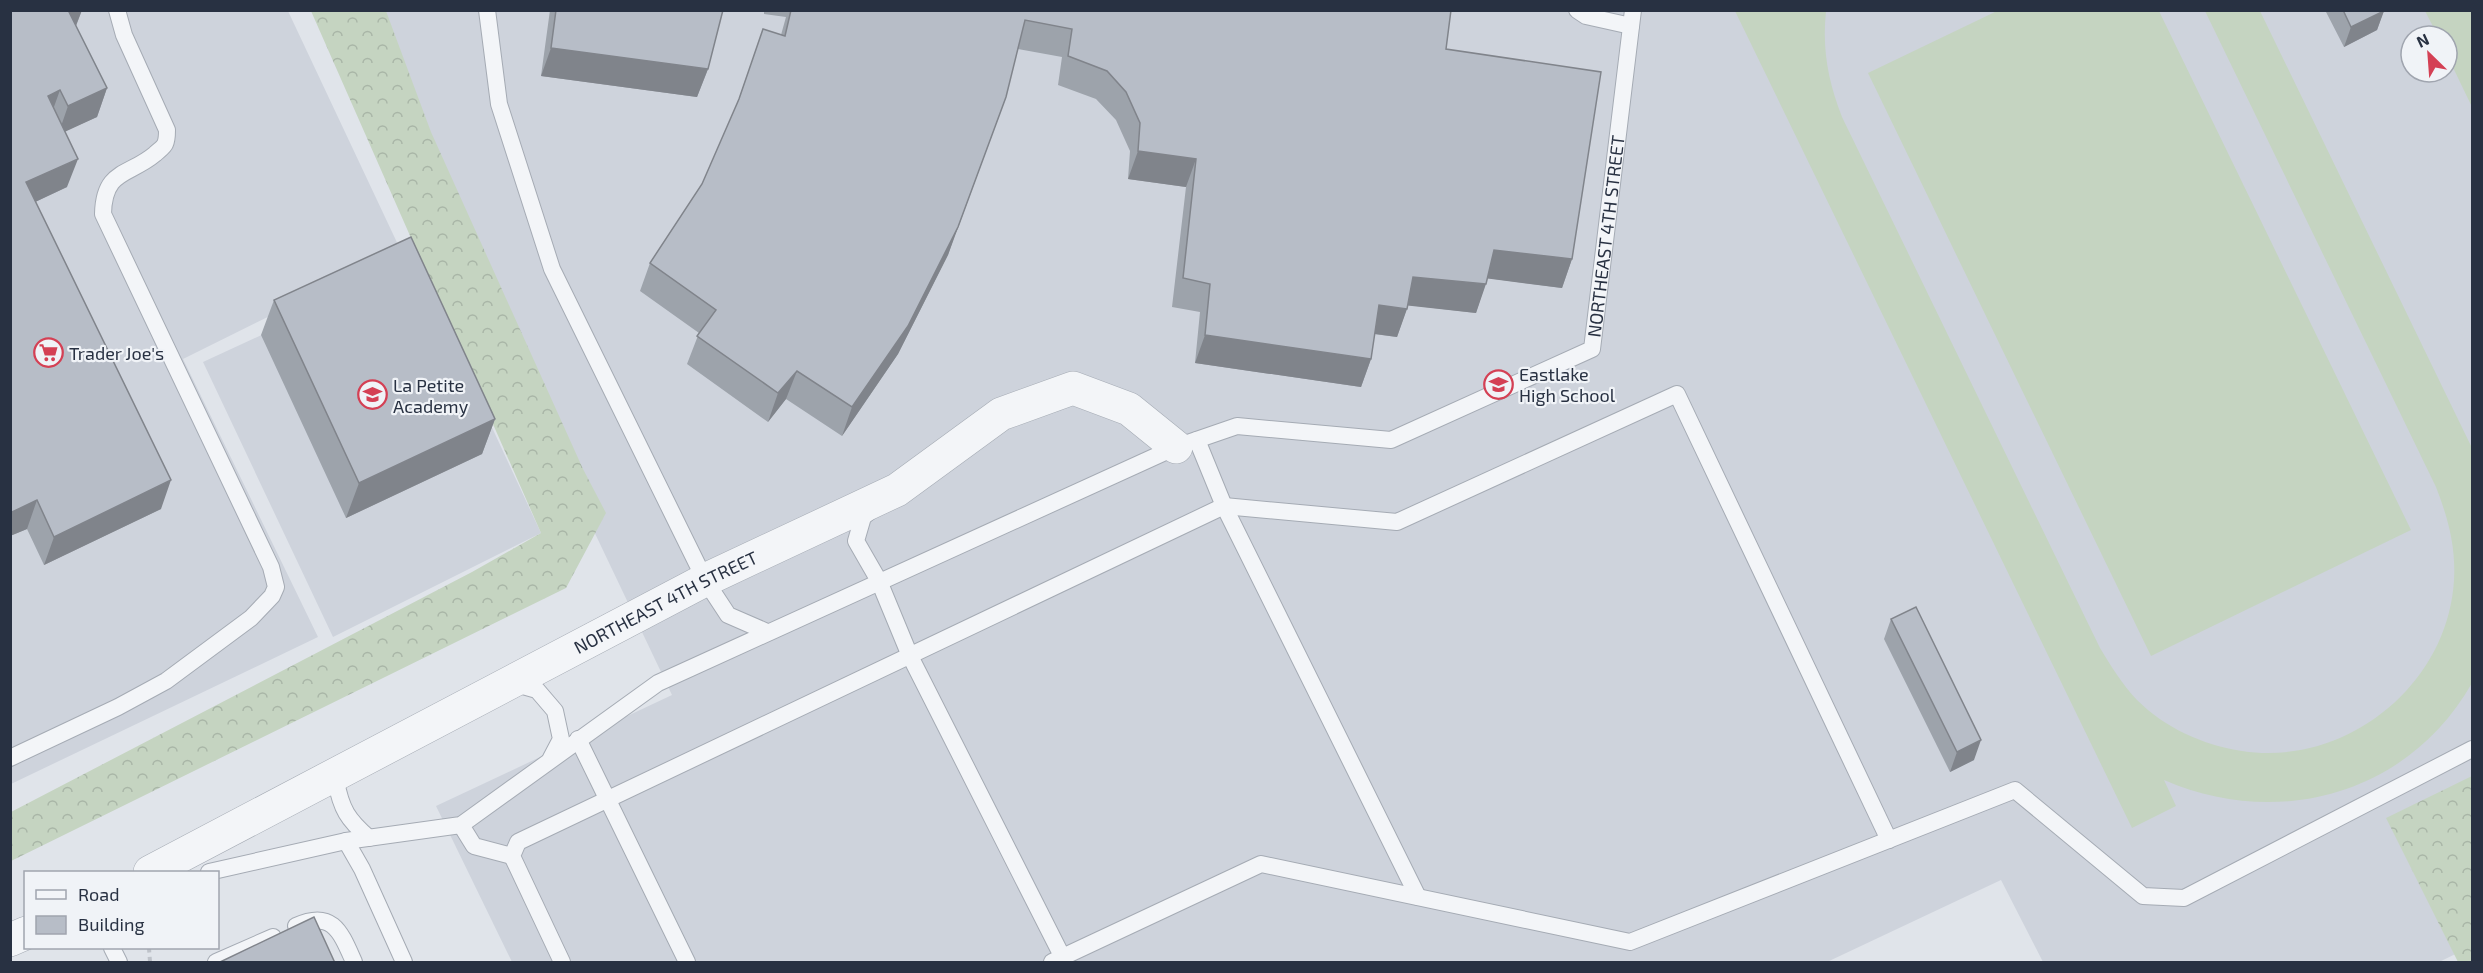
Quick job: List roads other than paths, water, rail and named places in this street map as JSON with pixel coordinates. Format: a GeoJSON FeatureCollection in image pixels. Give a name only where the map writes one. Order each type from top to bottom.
{"type":"FeatureCollection","features":[{"type":"Feature","properties":{"kind":"street","name":"NORTHEAST 4TH STREET"},"geometry":{"type":"LineString","coordinates":[[154,871],[705,580],[897,490],[1001,414],[1072,388],[1129,409],[1186,443]]}},
{"type":"Feature","properties":{"kind":"street"},"geometry":{"type":"LineString","coordinates":[[10,940],[24,934]]}},
{"type":"Feature","properties":{"kind":"lane"},"geometry":{"type":"LineString","coordinates":[[10,758],[108,712],[166,681],[251,618],[272,596],[276,588],[271,567],[104,214],[104,201],[110,184],[121,173],[153,156],[165,145],[167,130],[128,43],[117,10]]}},
{"type":"Feature","properties":{"kind":"lane"},"geometry":{"type":"LineString","coordinates":[[487,10],[499,104],[552,269],[705,580],[728,615],[767,632]]}},
{"type":"Feature","properties":{"kind":"lane"},"geometry":{"type":"LineString","coordinates":[[1577,10],[1586,16],[1632,18]]}},
{"type":"Feature","properties":{"kind":"lane","name":"NORTHEAST 4TH STREET"},"geometry":{"type":"LineString","coordinates":[[218,871],[346,842],[462,825],[658,683],[1186,443],[1237,426],[1391,440],[1592,349],[1632,18]]}},
{"type":"Feature","properties":{"kind":"lane"},"geometry":{"type":"LineString","coordinates":[[562,963],[512,856],[518,842],[1224,506],[1397,522],[1677,394],[1889,840]]}},
{"type":"Feature","properties":{"kind":"lane"},"geometry":{"type":"LineString","coordinates":[[1186,443],[1224,506],[1418,897]]}},
{"type":"Feature","properties":{"kind":"lane"},"geometry":{"type":"LineString","coordinates":[[897,490],[863,517],[856,541],[879,581],[910,656],[1058,960],[1261,864],[1630,942],[2015,790],[2143,896],[2184,898],[2472,749]]}},
{"type":"Feature","properties":{"kind":"lane"},"geometry":{"type":"LineString","coordinates":[[492,692],[516,684],[537,690],[555,711],[561,739],[550,761]]}},
{"type":"Feature","properties":{"kind":"lane"},"geometry":{"type":"LineString","coordinates":[[578,739],[687,963]]}},
{"type":"Feature","properties":{"kind":"lane"},"geometry":{"type":"LineString","coordinates":[[343,771],[336,781],[340,801],[351,822],[369,838]]}},
{"type":"Feature","properties":{"kind":"lane"},"geometry":{"type":"LineString","coordinates":[[462,825],[474,846],[512,856]]}},
{"type":"Feature","properties":{"kind":"lane"},"geometry":{"type":"LineString","coordinates":[[346,842],[362,869],[404,963]]}},
{"type":"Feature","properties":{"kind":"lane"},"geometry":{"type":"LineString","coordinates":[[216,963],[307,921],[319,919],[340,930],[354,963]]}},
{"type":"Feature","properties":{"kind":"lane"},"geometry":{"type":"LineString","coordinates":[[112,949],[119,963]]}},
{"type":"Feature","properties":{"kind":"place","name":"Trader Joe's"},"geometry":{"type":"Point","coordinates":[48,353]}},
{"type":"Feature","properties":{"kind":"place","name":"Eastlake High School"},"geometry":{"type":"Point","coordinates":[1498,384]}},
{"type":"Feature","properties":{"kind":"place","name":"La Petite Academy"},"geometry":{"type":"Point","coordinates":[372,395]}}]}
